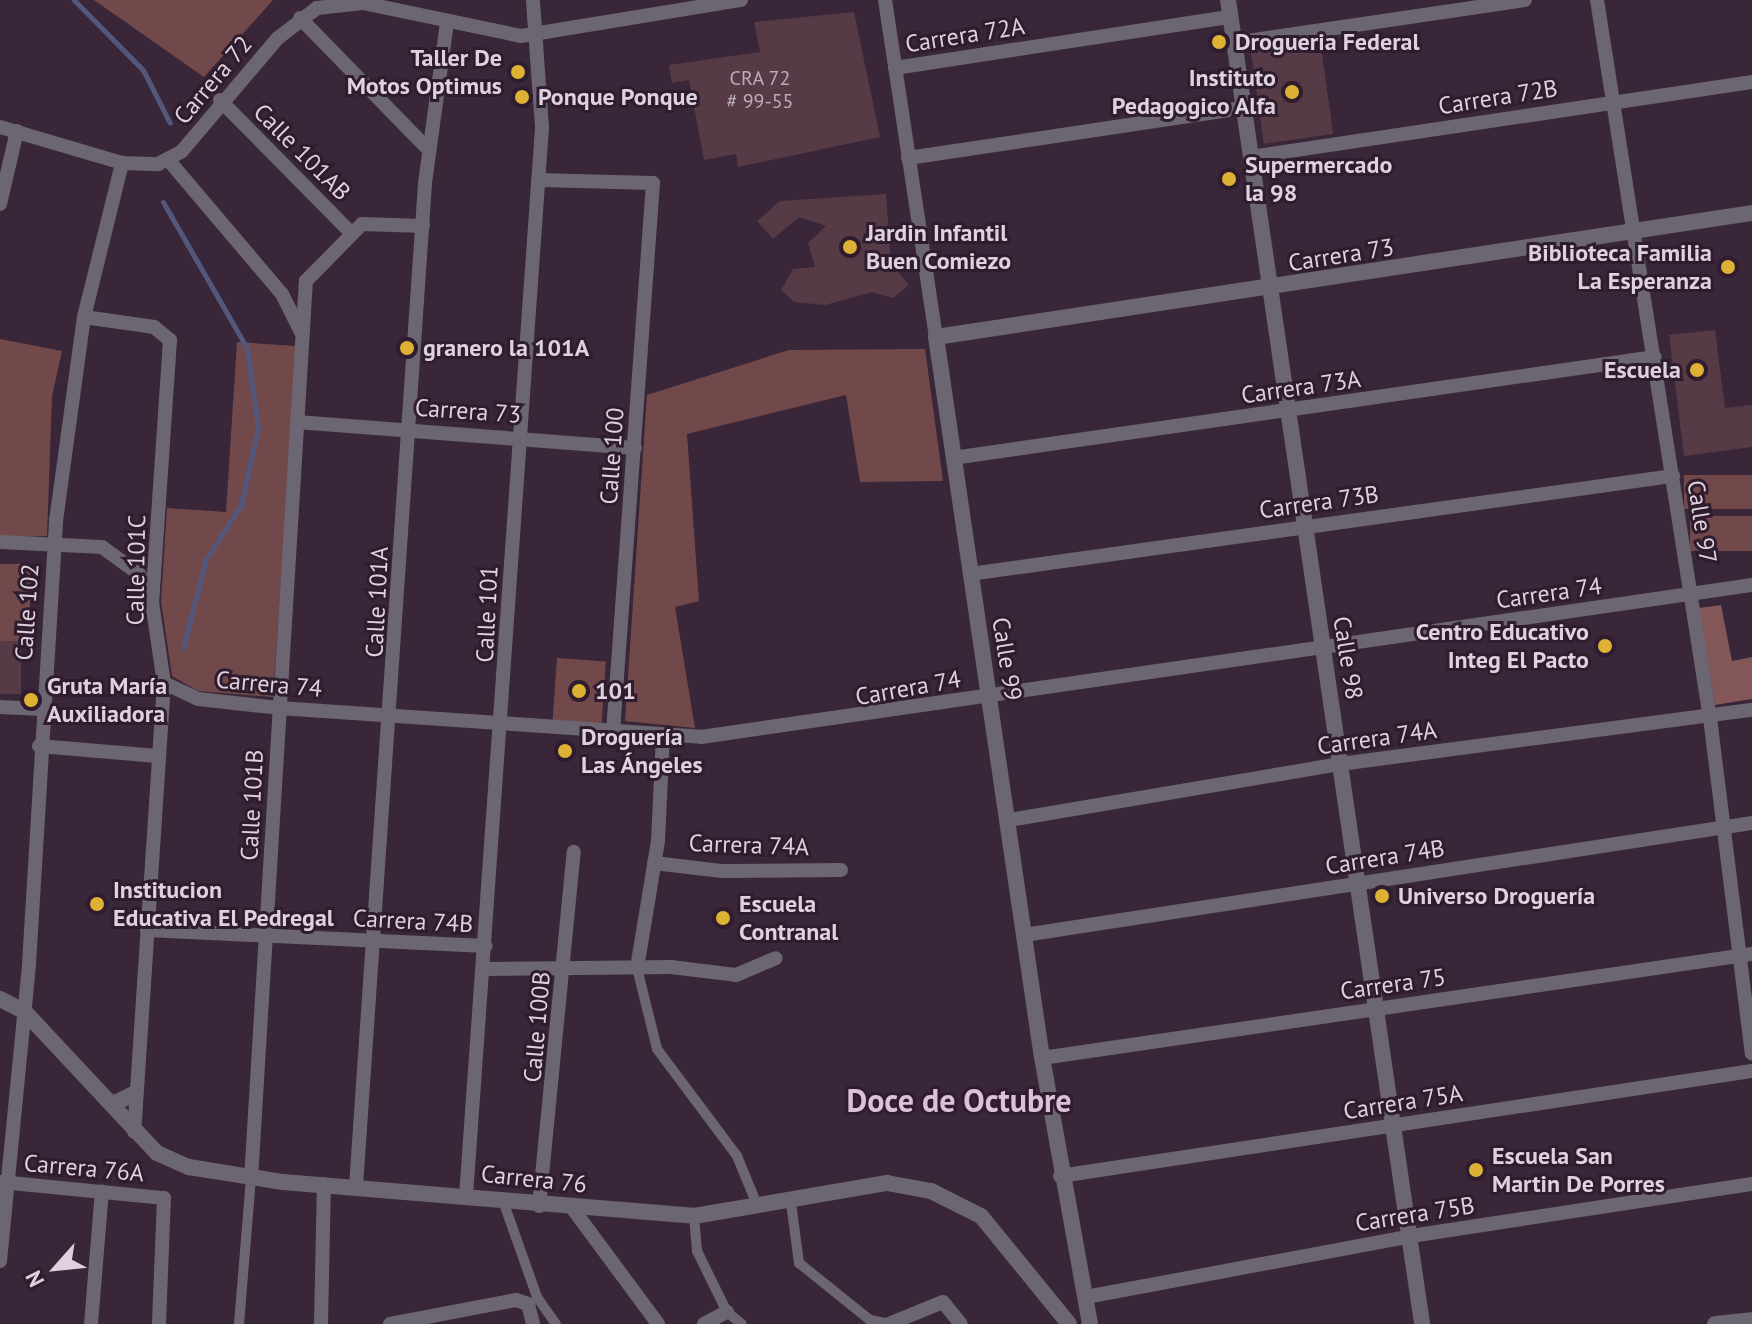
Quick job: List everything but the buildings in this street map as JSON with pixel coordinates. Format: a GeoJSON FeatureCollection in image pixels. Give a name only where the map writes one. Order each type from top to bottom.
{"type":"FeatureCollection","features":[{"type":"Feature","properties":{"kind":"street"},"geometry":{"type":"LineString","coordinates":[[533,0],[535,35]]}},
{"type":"Feature","properties":{"kind":"street","name":"Carrera 72"},"geometry":{"type":"LineString","coordinates":[[170,162],[220,100],[300,18],[317,8],[363,3],[447,22],[535,35],[741,0]]}},
{"type":"Feature","properties":{"kind":"street","name":"Calle 99"},"geometry":{"type":"LineString","coordinates":[[885,0],[1060,1176],[1090,1324]]}},
{"type":"Feature","properties":{"kind":"street"},"geometry":{"type":"LineString","coordinates":[[1234,43],[1525,0]]}},
{"type":"Feature","properties":{"kind":"street","name":"Calle 97"},"geometry":{"type":"LineString","coordinates":[[1597,0],[1710,718],[1720,828],[1745,955],[1752,1053]]}},
{"type":"Feature","properties":{"kind":"street","name":"Carrera 72A"},"geometry":{"type":"LineString","coordinates":[[895,68],[1229,8]]}},
{"type":"Feature","properties":{"kind":"street","name":"Calle 98"},"geometry":{"type":"LineString","coordinates":[[1229,8],[1283,412],[1360,883],[1422,1324]]}},
{"type":"Feature","properties":{"kind":"street"},"geometry":{"type":"LineString","coordinates":[[300,18],[429,150]]}},
{"type":"Feature","properties":{"kind":"street","name":"Calle 101A"},"geometry":{"type":"LineString","coordinates":[[356,1186],[393,716],[423,226],[429,150],[447,22]]}},
{"type":"Feature","properties":{"kind":"street","name":"Calle 101"},"geometry":{"type":"LineString","coordinates":[[466,1196],[503,724],[538,180],[535,35]]}},
{"type":"Feature","properties":{"kind":"street","name":"Carrera 72B"},"geometry":{"type":"LineString","coordinates":[[1250,157],[1752,82]]}},
{"type":"Feature","properties":{"kind":"street","name":"Calle 101AB"},"geometry":{"type":"LineString","coordinates":[[220,100],[352,234]]}},
{"type":"Feature","properties":{"kind":"street"},"geometry":{"type":"LineString","coordinates":[[908,158],[1242,108]]}},
{"type":"Feature","properties":{"kind":"street"},"geometry":{"type":"LineString","coordinates":[[0,127],[122,163],[170,162]]}},
{"type":"Feature","properties":{"kind":"street"},"geometry":{"type":"LineString","coordinates":[[0,204],[17,131]]}},
{"type":"Feature","properties":{"kind":"street","name":"Calle 101B"},"geometry":{"type":"LineString","coordinates":[[170,162],[282,294],[302,335]]}},
{"type":"Feature","properties":{"kind":"street","name":"Calle 102"},"geometry":{"type":"LineString","coordinates":[[0,1261],[3,1182],[24,1011],[54,541],[84,317],[122,163]]}},
{"type":"Feature","properties":{"kind":"street","name":"Calle 100"},"geometry":{"type":"LineString","coordinates":[[538,180],[653,183],[613,732]]}},
{"type":"Feature","properties":{"kind":"street","name":"Carrera 73"},"geometry":{"type":"LineString","coordinates":[[936,337],[1269,291],[1752,213]]}},
{"type":"Feature","properties":{"kind":"street"},"geometry":{"type":"LineString","coordinates":[[352,234],[362,224],[423,226]]}},
{"type":"Feature","properties":{"kind":"street","name":"Calle 101B"},"geometry":{"type":"LineString","coordinates":[[239,1324],[251,1179],[306,281],[352,234]]}},
{"type":"Feature","properties":{"kind":"street","name":"Calle 101C"},"geometry":{"type":"LineString","coordinates":[[84,317],[154,327],[170,340],[152,602],[164,683],[134,1132]]}},
{"type":"Feature","properties":{"kind":"street","name":"Carrera 73A"},"geometry":{"type":"LineString","coordinates":[[953,458],[1655,357]]}},
{"type":"Feature","properties":{"kind":"street","name":"Carrera 73"},"geometry":{"type":"LineString","coordinates":[[297,422],[635,448]]}},
{"type":"Feature","properties":{"kind":"street","name":"Carrera 73B"},"geometry":{"type":"LineString","coordinates":[[970,574],[1673,476]]}},
{"type":"Feature","properties":{"kind":"street"},"geometry":{"type":"LineString","coordinates":[[0,542],[54,541],[123,558],[152,602]]}},
{"type":"Feature","properties":{"kind":"street","name":"Carrera 74"},"geometry":{"type":"LineString","coordinates":[[164,683],[198,699],[279,708],[663,735],[750,734],[1752,585]]}},
{"type":"Feature","properties":{"kind":"street"},"geometry":{"type":"LineString","coordinates":[[0,707],[42,709]]}},
{"type":"Feature","properties":{"kind":"street","name":"Carrera 74A"},"geometry":{"type":"LineString","coordinates":[[1009,820],[1340,764],[1710,718],[1752,710]]}},
{"type":"Feature","properties":{"kind":"street"},"geometry":{"type":"LineString","coordinates":[[663,735],[654,863],[637,968],[657,1049],[737,1156],[759,1209]]}},
{"type":"Feature","properties":{"kind":"street"},"geometry":{"type":"LineString","coordinates":[[39,746],[158,756]]}},
{"type":"Feature","properties":{"kind":"street","name":"Carrera 74B"},"geometry":{"type":"LineString","coordinates":[[1024,935],[1752,823]]}},
{"type":"Feature","properties":{"kind":"street","name":"Calle 100B"},"geometry":{"type":"LineString","coordinates":[[539,1206],[565,970],[574,852]]}},
{"type":"Feature","properties":{"kind":"street","name":"Carrera 74A"},"geometry":{"type":"LineString","coordinates":[[654,863],[722,871],[841,870]]}},
{"type":"Feature","properties":{"kind":"street","name":"Carrera 74B"},"geometry":{"type":"LineString","coordinates":[[147,930],[486,946]]}},
{"type":"Feature","properties":{"kind":"street","name":"Carrera 75"},"geometry":{"type":"LineString","coordinates":[[1042,1058],[1745,955]]}},
{"type":"Feature","properties":{"kind":"street","name":"Carrera 74B"},"geometry":{"type":"LineString","coordinates":[[484,969],[637,968],[736,975],[776,958]]}},
{"type":"Feature","properties":{"kind":"street","name":"Carrera 76"},"geometry":{"type":"LineString","coordinates":[[0,999],[24,1011],[134,1132],[175,1162],[251,1179],[502,1198],[573,1209],[694,1216],[759,1209],[887,1183],[961,1202],[1007,1241],[1069,1324]]}},
{"type":"Feature","properties":{"kind":"street","name":"Carrera 75A"},"geometry":{"type":"LineString","coordinates":[[1060,1176],[1752,1071]]}},
{"type":"Feature","properties":{"kind":"street"},"geometry":{"type":"LineString","coordinates":[[104,1097],[113,1104],[136,1093]]}},
{"type":"Feature","properties":{"kind":"street","name":"Carrera 76A"},"geometry":{"type":"LineString","coordinates":[[3,1182],[164,1198],[159,1324]]}},
{"type":"Feature","properties":{"kind":"street"},"geometry":{"type":"LineString","coordinates":[[321,1324],[324,1184]]}},
{"type":"Feature","properties":{"kind":"street","name":"Carrera 75B"},"geometry":{"type":"LineString","coordinates":[[1086,1297],[1411,1236],[1752,1184]]}},
{"type":"Feature","properties":{"kind":"street"},"geometry":{"type":"LineString","coordinates":[[91,1324],[102,1191]]}},
{"type":"Feature","properties":{"kind":"street"},"geometry":{"type":"LineString","coordinates":[[502,1198],[537,1297],[556,1324]]}},
{"type":"Feature","properties":{"kind":"street"},"geometry":{"type":"LineString","coordinates":[[791,1203],[799,1263],[870,1320],[889,1324],[943,1302],[961,1324]]}},
{"type":"Feature","properties":{"kind":"street"},"geometry":{"type":"LineString","coordinates":[[573,1209],[658,1324]]}},
{"type":"Feature","properties":{"kind":"street"},"geometry":{"type":"LineString","coordinates":[[694,1216],[697,1251],[727,1312],[742,1324]]}},
{"type":"Feature","properties":{"kind":"street"},"geometry":{"type":"LineString","coordinates":[[390,1324],[516,1300],[528,1304],[533,1324]]}},
{"type":"Feature","properties":{"kind":"street"},"geometry":{"type":"LineString","coordinates":[[704,1324],[727,1312]]}},
{"type":"Feature","properties":{"kind":"street"},"geometry":{"type":"LineString","coordinates":[[1715,1324],[1752,1320]]}},
{"type":"Feature","properties":{"kind":"shaded area"},"geometry":{"type":"Polygon","coordinates":[[[94,0],[273,0],[204,77],[94,0]]]}},
{"type":"Feature","properties":{"kind":"shaded area"},"geometry":{"type":"Polygon","coordinates":[[[0,339],[62,351],[52,396],[47,536],[0,537],[0,339]]]}},
{"type":"Feature","properties":{"kind":"shaded area"},"geometry":{"type":"Polygon","coordinates":[[[237,342],[296,346],[273,697],[198,691],[172,676],[161,601],[167,508],[226,512],[237,342]]]}},
{"type":"Feature","properties":{"kind":"shaded area"},"geometry":{"type":"Polygon","coordinates":[[[925,349],[943,481],[860,482],[846,395],[687,434],[699,601],[675,607],[695,728],[625,721],[647,395],[789,350],[925,349]]]}},
{"type":"Feature","properties":{"kind":"shaded area"},"geometry":{"type":"Polygon","coordinates":[[[1684,475],[1752,475],[1752,509],[1684,509],[1684,475]]]}},
{"type":"Feature","properties":{"kind":"shaded area"},"geometry":{"type":"Polygon","coordinates":[[[1690,516],[1752,516],[1752,551],[1690,551],[1690,516]]]}},
{"type":"Feature","properties":{"kind":"shaded area"},"geometry":{"type":"Polygon","coordinates":[[[0,564],[30,564],[30,641],[0,641],[0,564]]]}},
{"type":"Feature","properties":{"kind":"shaded area"},"geometry":{"type":"Polygon","coordinates":[[[1721,605],[1732,661],[1752,657],[1752,699],[1715,705],[1699,608],[1721,605]]]}},
{"type":"Feature","properties":{"kind":"shaded area","name":"101"},"geometry":{"type":"Polygon","coordinates":[[[557,658],[606,661],[601,724],[553,721],[557,658]]]}},
{"type":"Feature","properties":{"kind":"waterway"},"geometry":{"type":"LineString","coordinates":[[74,0],[143,70],[170,123]]}},
{"type":"Feature","properties":{"kind":"waterway"},"geometry":{"type":"LineString","coordinates":[[163,202],[247,348],[258,428],[241,505],[206,559],[183,648]]}},
{"type":"Feature","properties":{"kind":"place","name":"Drogueria Federal"},"geometry":{"type":"Point","coordinates":[1219,42]}},
{"type":"Feature","properties":{"kind":"place","name":"Taller De Motos Optimus"},"geometry":{"type":"Point","coordinates":[518,72]}},
{"type":"Feature","properties":{"kind":"place","name":"Instituto Pedagogico Alfa"},"geometry":{"type":"Point","coordinates":[1292,92]}},
{"type":"Feature","properties":{"kind":"place","name":"Ponque Ponque"},"geometry":{"type":"Point","coordinates":[522,97]}},
{"type":"Feature","properties":{"kind":"place","name":"Supermercado la 98"},"geometry":{"type":"Point","coordinates":[1229,179]}},
{"type":"Feature","properties":{"kind":"place","name":"Jardin Infantil Buen Comiezo"},"geometry":{"type":"Point","coordinates":[850,247]}},
{"type":"Feature","properties":{"kind":"place","name":"Biblioteca Familia La Esperanza"},"geometry":{"type":"Point","coordinates":[1728,267]}},
{"type":"Feature","properties":{"kind":"place","name":"granero la 101A"},"geometry":{"type":"Point","coordinates":[407,348]}},
{"type":"Feature","properties":{"kind":"place","name":"Escuela"},"geometry":{"type":"Point","coordinates":[1697,370]}},
{"type":"Feature","properties":{"kind":"place","name":"Centro Educativo Integ El Pacto"},"geometry":{"type":"Point","coordinates":[1605,646]}},
{"type":"Feature","properties":{"kind":"place","name":"101"},"geometry":{"type":"Point","coordinates":[579,691]}},
{"type":"Feature","properties":{"kind":"place","name":"Gruta María Auxiliadora"},"geometry":{"type":"Point","coordinates":[31,700]}},
{"type":"Feature","properties":{"kind":"place","name":"Droguería Las Ángeles"},"geometry":{"type":"Point","coordinates":[565,751]}},
{"type":"Feature","properties":{"kind":"place","name":"Universo Droguería"},"geometry":{"type":"Point","coordinates":[1382,896]}},
{"type":"Feature","properties":{"kind":"place","name":"Institucion Educativa El Pedregal"},"geometry":{"type":"Point","coordinates":[97,904]}},
{"type":"Feature","properties":{"kind":"place","name":"Escuela Contranal"},"geometry":{"type":"Point","coordinates":[723,918]}},
{"type":"Feature","properties":{"kind":"place","name":"Escuela San Martin De Porres"},"geometry":{"type":"Point","coordinates":[1476,1170]}},
{"type":"Feature","properties":{"kind":"district","name":"Doce de Octubre"},"geometry":{"type":"Point","coordinates":[959,1100]}}]}
